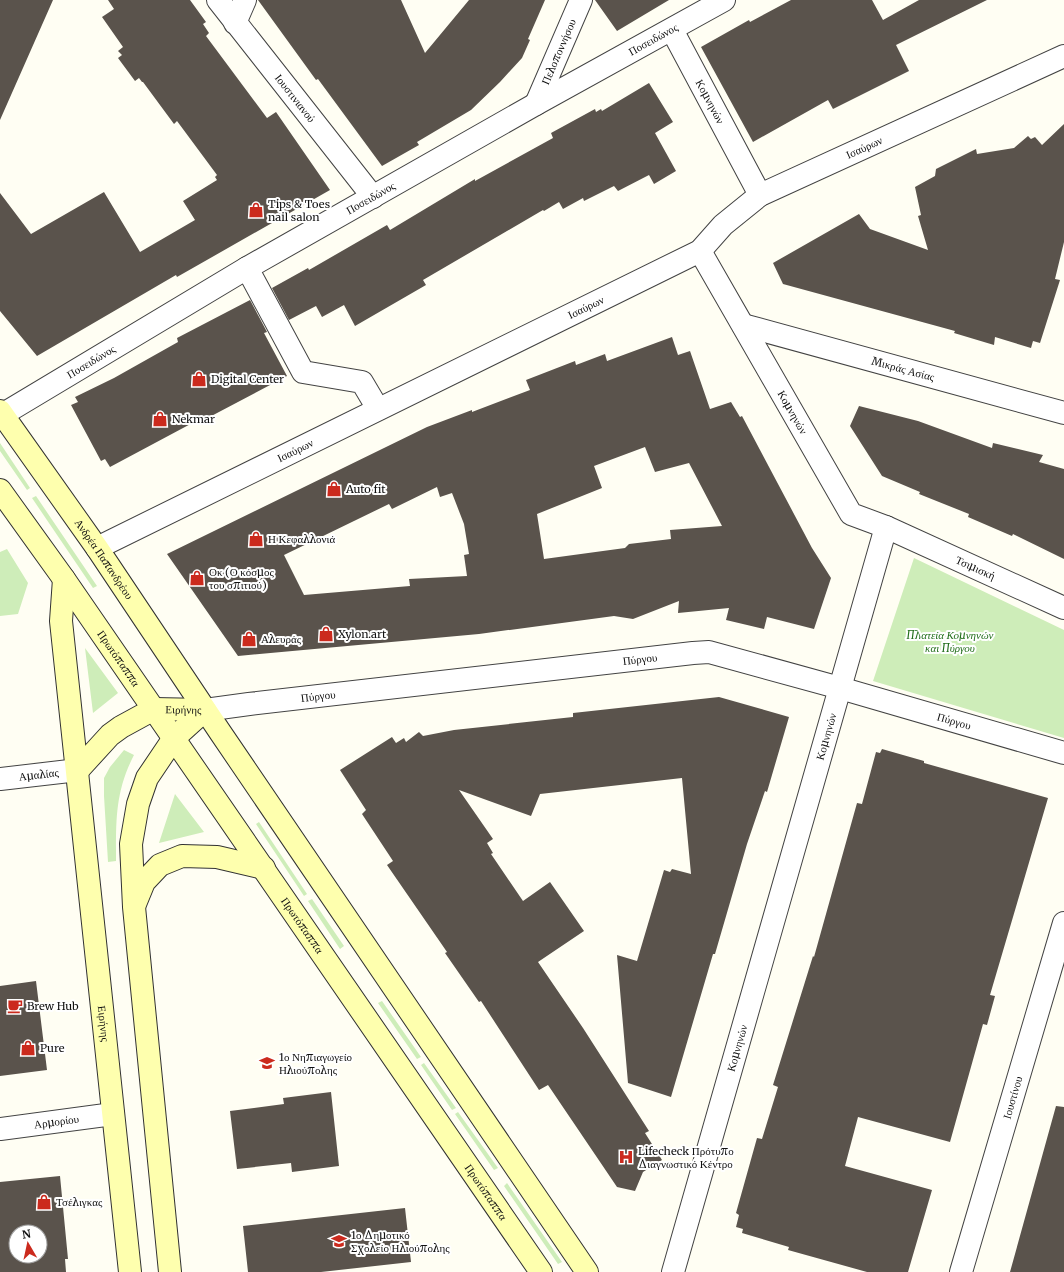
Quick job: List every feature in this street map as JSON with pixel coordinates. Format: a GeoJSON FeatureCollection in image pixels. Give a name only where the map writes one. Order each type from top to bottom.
{"type":"FeatureCollection","features":[{"type":"Feature","properties":{"kind":"street","name":"Ιουστινιανού"},"geometry":{"type":"LineString","coordinates":[[218,0],[373,197]]}},
{"type":"Feature","properties":{"kind":"street"},"geometry":{"type":"LineString","coordinates":[[235,23],[245,0]]}},
{"type":"Feature","properties":{"kind":"street","name":"Πελοποννήσου"},"geometry":{"type":"LineString","coordinates":[[536,104],[581,0]]}},
{"type":"Feature","properties":{"kind":"street","name":"Ποσειδώνος"},"geometry":{"type":"LineString","coordinates":[[1,414],[247,268],[536,104],[724,0]]}},
{"type":"Feature","properties":{"kind":"street","name":"Κομνηνών"},"geometry":{"type":"LineString","coordinates":[[672,30],[760,195]]}},
{"type":"Feature","properties":{"kind":"street","name":"Ισαύρων"},"geometry":{"type":"LineString","coordinates":[[97,548],[700,251],[723,225],[760,195],[1064,56]]}},
{"type":"Feature","properties":{"kind":"street","name":"Κομνηνών"},"geometry":{"type":"LineString","coordinates":[[673,1272],[886,528],[851,514],[700,251]]}},
{"type":"Feature","properties":{"kind":"street"},"geometry":{"type":"LineString","coordinates":[[247,268],[303,372],[362,382],[378,409]]}},
{"type":"Feature","properties":{"kind":"street","name":"Μικράς Ασίας"},"geometry":{"type":"LineString","coordinates":[[742,325],[1064,413]]}},
{"type":"Feature","properties":{"kind":"street","name":"Ανδρέα Παπανδρέου"},"geometry":{"type":"LineString","coordinates":[[1,414],[97,548],[205,710]]}},
{"type":"Feature","properties":{"kind":"street"},"geometry":{"type":"LineString","coordinates":[[0,490],[64,579],[61,621],[78,770]]}},
{"type":"Feature","properties":{"kind":"street","name":"Τσιμισκή"},"geometry":{"type":"LineString","coordinates":[[886,528],[1064,608]]}},
{"type":"Feature","properties":{"kind":"street","name":"Πρωτόπαππα"},"geometry":{"type":"LineString","coordinates":[[64,579],[541,1272]]}},
{"type":"Feature","properties":{"kind":"street","name":"Πύργου"},"geometry":{"type":"LineString","coordinates":[[205,710],[264,702],[709,652],[840,688],[1064,753]]}},
{"type":"Feature","properties":{"kind":"street","name":"Ειρήνης"},"geometry":{"type":"LineString","coordinates":[[130,1272],[78,770],[110,735],[121,727],[154,709],[205,710]]}},
{"type":"Feature","properties":{"kind":"street"},"geometry":{"type":"LineString","coordinates":[[205,710],[587,1272]]}},
{"type":"Feature","properties":{"kind":"street","name":"Ειρήνης"},"geometry":{"type":"LineString","coordinates":[[170,1272],[134,907],[132,844],[138,804],[148,778],[174,738],[205,710]]}},
{"type":"Feature","properties":{"kind":"street","name":"Αμαλίας"},"geometry":{"type":"LineString","coordinates":[[0,779],[78,770]]}},
{"type":"Feature","properties":{"kind":"street"},"geometry":{"type":"LineString","coordinates":[[134,907],[144,882],[160,865],[182,856],[217,857],[264,868]]}},
{"type":"Feature","properties":{"kind":"street","name":"Ιουστίνου"},"geometry":{"type":"LineString","coordinates":[[961,1272],[1064,923]]}},
{"type":"Feature","properties":{"kind":"street","name":"Αρμορίου"},"geometry":{"type":"LineString","coordinates":[[0,1129],[113,1114]]}},
{"type":"Feature","properties":{"kind":"green space"},"geometry":{"type":"Polygon","coordinates":[[[0,443],[30,488],[27,490],[0,451],[0,443]]]}},
{"type":"Feature","properties":{"kind":"green space"},"geometry":{"type":"Polygon","coordinates":[[[36,496],[97,586],[93,588],[32,498],[36,496]]]}},
{"type":"Feature","properties":{"kind":"green space"},"geometry":{"type":"Polygon","coordinates":[[[7,549],[28,583],[18,614],[0,616],[0,552],[7,549]]]}},
{"type":"Feature","properties":{"kind":"green space","name":"Πλατεία Κομνηνών και Πύργου"},"geometry":{"type":"Polygon","coordinates":[[[914,558],[1064,630],[1064,738],[873,681],[914,558]]]}},
{"type":"Feature","properties":{"kind":"green space"},"geometry":{"type":"Polygon","coordinates":[[[85,648],[118,693],[93,713],[85,648]]]}},
{"type":"Feature","properties":{"kind":"green space"},"geometry":{"type":"Polygon","coordinates":[[[124,750],[134,755],[123,781],[120,794],[116,832],[116,861],[108,862],[104,778],[110,767],[124,750]]]}},
{"type":"Feature","properties":{"kind":"green space"},"geometry":{"type":"Polygon","coordinates":[[[175,794],[204,832],[159,843],[175,794]]]}},
{"type":"Feature","properties":{"kind":"green space"},"geometry":{"type":"Polygon","coordinates":[[[259,822],[307,894],[304,896],[256,824],[259,822]]]}},
{"type":"Feature","properties":{"kind":"green space"},"geometry":{"type":"Polygon","coordinates":[[[312,899],[344,946],[340,949],[308,901],[312,899]]]}},
{"type":"Feature","properties":{"kind":"green space"},"geometry":{"type":"Polygon","coordinates":[[[382,1001],[421,1057],[417,1059],[378,1003],[382,1001]]]}},
{"type":"Feature","properties":{"kind":"green space"},"geometry":{"type":"Polygon","coordinates":[[[424,1063],[456,1108],[452,1110],[421,1065],[424,1063]]]}},
{"type":"Feature","properties":{"kind":"green space"},"geometry":{"type":"Polygon","coordinates":[[[458,1112],[498,1168],[494,1170],[455,1114],[458,1112]]]}},
{"type":"Feature","properties":{"kind":"green space"},"geometry":{"type":"Polygon","coordinates":[[[507,1183],[562,1262],[558,1264],[504,1186],[507,1183]]]}},
{"type":"Feature","properties":{"kind":"building"},"geometry":{"type":"Polygon","coordinates":[[[0,0],[53,0],[0,120],[0,0]]]}},
{"type":"Feature","properties":{"kind":"building"},"geometry":{"type":"Polygon","coordinates":[[[108,0],[190,0],[206,22],[203,24],[209,33],[206,36],[267,118],[276,112],[330,190],[177,277],[176,275],[37,356],[0,311],[0,193],[31,234],[104,192],[140,252],[195,220],[183,201],[217,180],[215,177],[217,175],[177,121],[174,124],[143,82],[139,78],[135,81],[118,58],[122,55],[118,51],[123,47],[102,17],[114,9],[108,0]]]}},
{"type":"Feature","properties":{"kind":"building"},"geometry":{"type":"Polygon","coordinates":[[[258,0],[401,0],[425,53],[469,0],[545,0],[528,39],[530,40],[522,58],[500,82],[471,110],[417,142],[419,145],[382,166],[318,79],[316,80],[258,0]]]}},
{"type":"Feature","properties":{"kind":"building"},"geometry":{"type":"Polygon","coordinates":[[[595,0],[669,0],[617,31],[595,0]]]}},
{"type":"Feature","properties":{"kind":"building"},"geometry":{"type":"Polygon","coordinates":[[[791,0],[872,0],[883,20],[919,0],[987,0],[896,45],[909,71],[833,109],[828,100],[753,142],[701,47],[749,20],[750,22],[791,0]]]}},
{"type":"Feature","properties":{"kind":"building"},"geometry":{"type":"Polygon","coordinates":[[[649,83],[673,122],[655,133],[676,171],[654,184],[649,175],[618,191],[614,186],[584,201],[583,198],[563,209],[559,202],[423,280],[426,285],[355,326],[344,305],[322,317],[316,306],[289,320],[272,288],[308,268],[309,270],[387,225],[390,230],[475,179],[475,181],[553,138],[551,133],[595,109],[596,112],[601,109],[602,111],[649,83]]]}},
{"type":"Feature","properties":{"kind":"building"},"geometry":{"type":"Polygon","coordinates":[[[1064,124],[1064,242],[1055,279],[1060,280],[1040,343],[1033,341],[1031,348],[995,337],[994,345],[954,333],[955,331],[783,284],[773,263],[859,214],[870,229],[928,250],[918,216],[921,215],[915,187],[935,176],[936,169],[976,149],[977,154],[1014,148],[1028,136],[1031,139],[1035,137],[1042,145],[1064,124]]]}},
{"type":"Feature","properties":{"kind":"building"},"geometry":{"type":"Polygon","coordinates":[[[250,300],[267,332],[264,333],[287,376],[200,422],[198,420],[110,467],[105,459],[101,461],[71,405],[78,402],[75,397],[114,378],[178,342],[177,338],[250,300]]]}},
{"type":"Feature","properties":{"kind":"building"},"geometry":{"type":"Polygon","coordinates":[[[672,337],[678,355],[690,351],[710,409],[731,402],[740,417],[742,416],[812,548],[831,578],[814,629],[767,617],[764,629],[726,620],[729,608],[678,613],[679,601],[633,619],[614,616],[479,634],[238,656],[167,554],[427,427],[530,390],[526,380],[575,361],[576,365],[605,354],[607,361],[672,337]],[[645,447],[594,466],[602,488],[537,514],[544,559],[625,548],[629,544],[671,539],[670,530],[722,526],[689,463],[655,472],[645,447]],[[437,487],[392,509],[389,504],[284,555],[304,595],[410,586],[409,579],[467,576],[464,555],[469,554],[464,524],[452,493],[440,497],[437,487]]]}},
{"type":"Feature","properties":{"kind":"building"},"geometry":{"type":"Polygon","coordinates":[[[859,406],[918,421],[992,448],[993,443],[1043,455],[1039,462],[1064,469],[1064,559],[1013,534],[1012,536],[968,517],[969,514],[919,494],[920,492],[882,476],[850,426],[859,406]]]}},
{"type":"Feature","properties":{"kind":"building"},"geometry":{"type":"Polygon","coordinates":[[[719,697],[789,717],[767,792],[765,791],[747,844],[671,1097],[628,1083],[617,955],[637,961],[664,870],[670,872],[672,869],[691,874],[682,778],[540,794],[531,816],[459,790],[493,839],[487,843],[493,853],[491,854],[523,901],[550,882],[584,931],[538,962],[583,1028],[649,1131],[645,1133],[662,1160],[643,1172],[635,1191],[617,1187],[548,1085],[539,1090],[481,1001],[479,1002],[445,953],[447,952],[387,865],[393,861],[362,814],[366,810],[340,770],[392,737],[396,743],[404,738],[406,742],[419,732],[423,736],[454,730],[573,717],[573,713],[719,697]]]}},
{"type":"Feature","properties":{"kind":"building"},"geometry":{"type":"Polygon","coordinates":[[[882,749],[924,761],[924,763],[1048,798],[990,995],[995,996],[987,1025],[983,1024],[950,1142],[858,1117],[845,1166],[932,1190],[908,1272],[867,1272],[788,1250],[789,1247],[742,1233],[743,1229],[736,1227],[739,1215],[736,1213],[757,1138],[762,1139],[778,1087],[773,1085],[813,956],[814,957],[857,803],[862,804],[876,752],[880,753],[882,749]]]}},
{"type":"Feature","properties":{"kind":"building"},"geometry":{"type":"Polygon","coordinates":[[[36,981],[47,1070],[0,1076],[0,986],[36,981]]]}},
{"type":"Feature","properties":{"kind":"building"},"geometry":{"type":"Polygon","coordinates":[[[331,1092],[339,1166],[292,1172],[291,1163],[237,1169],[230,1111],[284,1104],[283,1098],[331,1092]]]}},
{"type":"Feature","properties":{"kind":"building"},"geometry":{"type":"Polygon","coordinates":[[[1056,1106],[1064,1107],[1064,1272],[1010,1272],[1056,1106]]]}},
{"type":"Feature","properties":{"kind":"building"},"geometry":{"type":"Polygon","coordinates":[[[60,1176],[68,1259],[65,1259],[66,1272],[0,1272],[0,1182],[60,1176]]]}},
{"type":"Feature","properties":{"kind":"building"},"geometry":{"type":"Polygon","coordinates":[[[405,1208],[411,1262],[321,1272],[248,1272],[243,1226],[405,1208]]]}},
{"type":"Feature","properties":{"kind":"place","name":"Tips & Toes nail salon"},"geometry":{"type":"Point","coordinates":[256,210]}},
{"type":"Feature","properties":{"kind":"place","name":"Digital Center"},"geometry":{"type":"Point","coordinates":[199,379]}},
{"type":"Feature","properties":{"kind":"place","name":"Nekmar"},"geometry":{"type":"Point","coordinates":[160,419]}},
{"type":"Feature","properties":{"kind":"place","name":"Auto fit"},"geometry":{"type":"Point","coordinates":[334,489]}},
{"type":"Feature","properties":{"kind":"place","name":"Η Κεφαλλονιά"},"geometry":{"type":"Point","coordinates":[256,539]}},
{"type":"Feature","properties":{"kind":"place","name":"Οκ (Ο κόσμος του σπιτιού)"},"geometry":{"type":"Point","coordinates":[197,578]}},
{"type":"Feature","properties":{"kind":"place","name":"Xylon.art"},"geometry":{"type":"Point","coordinates":[326,634]}},
{"type":"Feature","properties":{"kind":"place","name":"Αλευράς"},"geometry":{"type":"Point","coordinates":[249,639]}},
{"type":"Feature","properties":{"kind":"place","name":"Brew Hub"},"geometry":{"type":"Point","coordinates":[15,1006]}},
{"type":"Feature","properties":{"kind":"place","name":"Pure"},"geometry":{"type":"Point","coordinates":[28,1048]}},
{"type":"Feature","properties":{"kind":"place","name":"1ο Νηπιαγωγείο Ηλιούπολης"},"geometry":{"type":"Point","coordinates":[267,1063]}},
{"type":"Feature","properties":{"kind":"place","name":"Lifecheck Πρότυπο Διαγνωστικό Κέντρο"},"geometry":{"type":"Point","coordinates":[626,1157]}},
{"type":"Feature","properties":{"kind":"place","name":"Τσέλιγκας"},"geometry":{"type":"Point","coordinates":[44,1202]}},
{"type":"Feature","properties":{"kind":"place","name":"1ο Δημοτικό Σχολείο Ηλιούπολης"},"geometry":{"type":"Point","coordinates":[339,1241]}}]}
